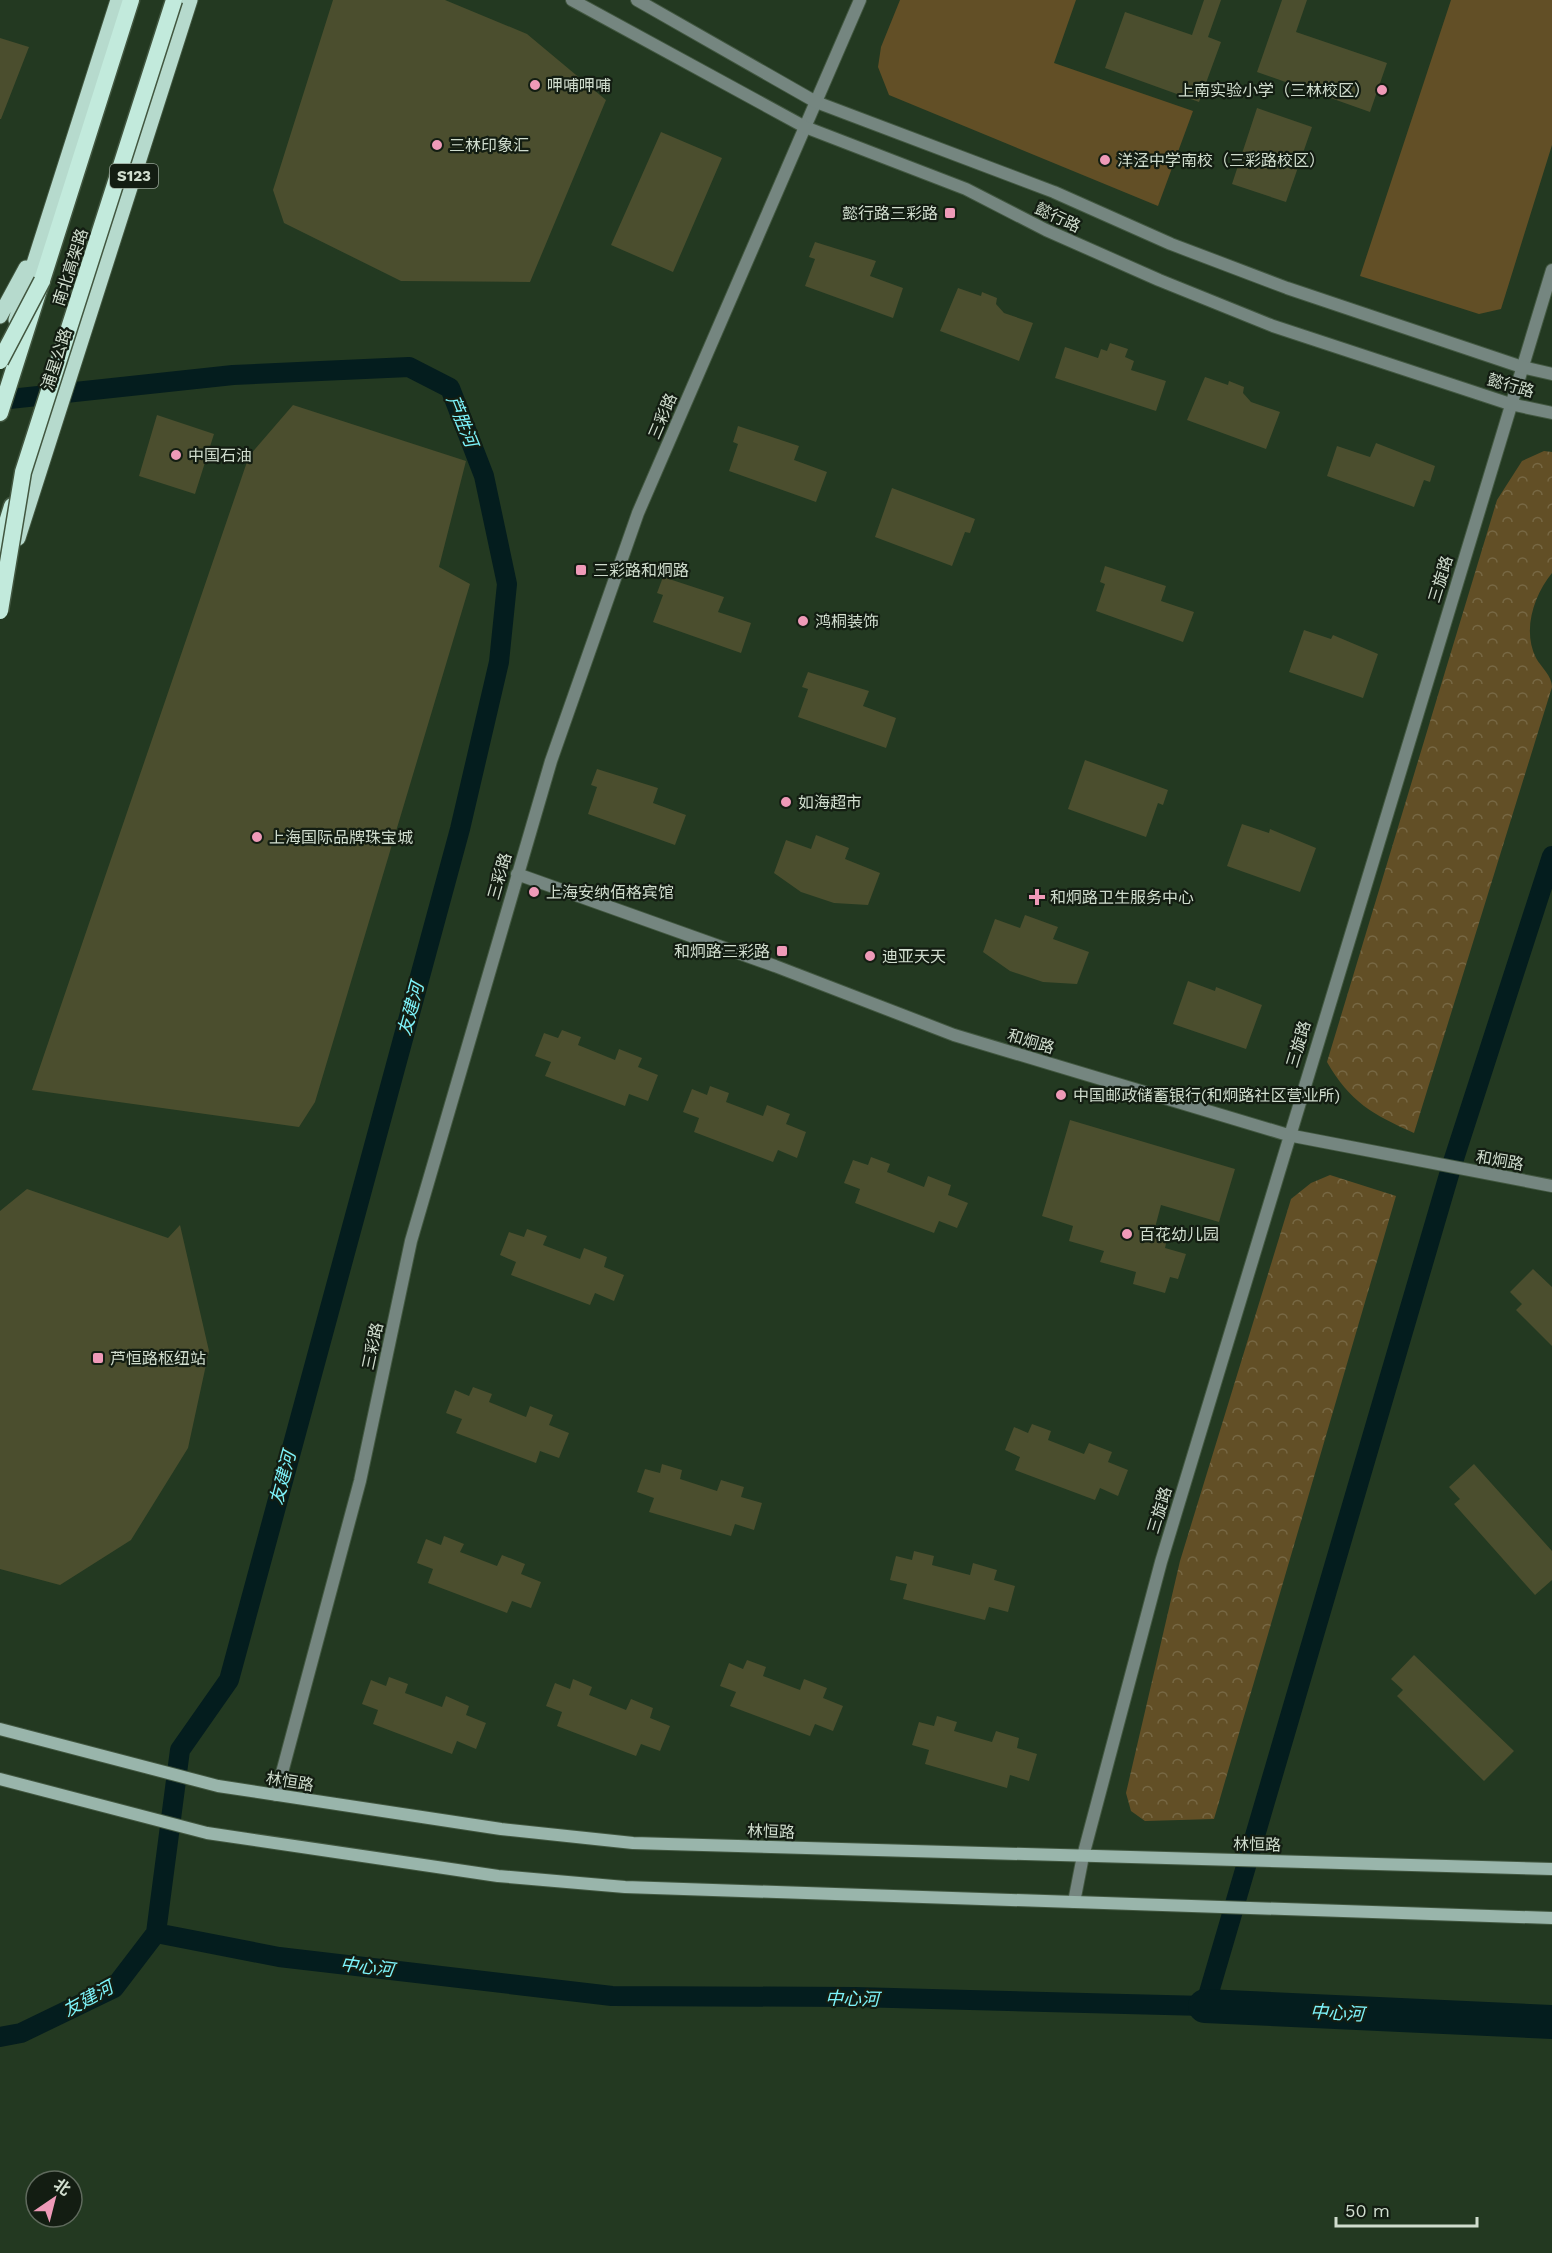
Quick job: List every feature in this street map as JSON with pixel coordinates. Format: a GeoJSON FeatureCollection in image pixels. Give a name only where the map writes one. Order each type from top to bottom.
{"type":"FeatureCollection","features":[{"type":"Feature","properties":{"kind":"highway","name":"南北高架路"},"geometry":{"type":"LineString","coordinates":[[0,413],[131,0]]}},
{"type":"Feature","properties":{"kind":"highway","name":"南北高架路"},"geometry":{"type":"LineString","coordinates":[[0,545],[174,0]]}},
{"type":"Feature","properties":{"kind":"highway"},"geometry":{"type":"LineString","coordinates":[[1,364],[42,281]]}},
{"type":"Feature","properties":{"kind":"highway"},"geometry":{"type":"LineString","coordinates":[[0,611],[23,472]]}},
{"type":"Feature","properties":{"kind":"main road"},"geometry":{"type":"LineString","coordinates":[[1,364],[117,0]]}},
{"type":"Feature","properties":{"kind":"main road","name":"浦星公路"},"geometry":{"type":"LineString","coordinates":[[0,592],[190,0]]}},
{"type":"Feature","properties":{"kind":"main road"},"geometry":{"type":"LineString","coordinates":[[0,316],[40,245]]}},
{"type":"Feature","properties":{"kind":"main road","name":"林恒路"},"geometry":{"type":"LineString","coordinates":[[0,1729],[218,1786],[501,1829],[633,1843],[1552,1869]]}},
{"type":"Feature","properties":{"kind":"main road"},"geometry":{"type":"LineString","coordinates":[[0,1779],[207,1833],[498,1876],[625,1887],[1552,1918]]}},
{"type":"Feature","properties":{"kind":"street","name":"懿行路"},"geometry":{"type":"LineString","coordinates":[[572,0],[805,128],[966,189],[1056,235],[1159,280],[1273,326],[1510,404],[1552,413]]}},
{"type":"Feature","properties":{"kind":"street","name":"懿行路"},"geometry":{"type":"LineString","coordinates":[[637,0],[816,102],[1054,192],[1171,244],[1287,288],[1522,367],[1552,374]]}},
{"type":"Feature","properties":{"kind":"street","name":"三彩路"},"geometry":{"type":"LineString","coordinates":[[276,1795],[360,1481],[411,1241],[551,761],[638,513],[860,0]]}},
{"type":"Feature","properties":{"kind":"street","name":"三旋路"},"geometry":{"type":"LineString","coordinates":[[1074,1902],[1083,1856],[1161,1562],[1288,1135],[1552,270]]}},
{"type":"Feature","properties":{"kind":"street","name":"和炯路"},"geometry":{"type":"LineString","coordinates":[[517,874],[775,966],[954,1035],[1288,1135],[1552,1186]]}},
{"type":"Feature","properties":{"kind":"green space","name":"洋泾中学南校（三彩路校区）"},"geometry":{"type":"Polygon","coordinates":[[[900,0],[1076,0],[1054,63],[1193,111],[1158,206],[889,95],[878,67],[881,47],[900,0]]]}},
{"type":"Feature","properties":{"kind":"green space"},"geometry":{"type":"Polygon","coordinates":[[[1451,0],[1552,0],[1552,145],[1501,309],[1479,314],[1360,276],[1451,0]]]}},
{"type":"Feature","properties":{"kind":"green space"},"geometry":{"type":"Polygon","coordinates":[[[1544,451],[1552,452],[1552,573],[1535,602],[1530,636],[1536,658],[1548,675],[1552,687],[1414,1133],[1386,1120],[1363,1105],[1344,1087],[1327,1062],[1497,500],[1522,461],[1544,451]]]}},
{"type":"Feature","properties":{"kind":"green space"},"geometry":{"type":"Polygon","coordinates":[[[1330,1175],[1396,1196],[1214,1819],[1145,1821],[1131,1811],[1126,1793],[1180,1561],[1291,1199],[1311,1183],[1330,1175]]]}},
{"type":"Feature","properties":{"kind":"building","name":"三林印象汇"},"geometry":{"type":"Polygon","coordinates":[[[333,0],[445,0],[527,34],[606,100],[530,282],[401,281],[284,223],[273,190],[333,0]]]}},
{"type":"Feature","properties":{"kind":"building"},"geometry":{"type":"Polygon","coordinates":[[[1204,0],[1221,0],[1208,37],[1221,42],[1199,102],[1105,68],[1125,12],[1192,35],[1204,0]]]}},
{"type":"Feature","properties":{"kind":"building"},"geometry":{"type":"Polygon","coordinates":[[[1282,0],[1307,0],[1296,32],[1387,63],[1370,112],[1257,72],[1282,0]]]}},
{"type":"Feature","properties":{"kind":"building"},"geometry":{"type":"Polygon","coordinates":[[[0,38],[29,47],[1,119],[0,119],[0,38]]]}},
{"type":"Feature","properties":{"kind":"building"},"geometry":{"type":"Polygon","coordinates":[[[1257,108],[1312,127],[1286,202],[1232,184],[1257,108]]]}},
{"type":"Feature","properties":{"kind":"building"},"geometry":{"type":"Polygon","coordinates":[[[661,132],[722,158],[673,272],[611,245],[661,132]]]}},
{"type":"Feature","properties":{"kind":"building"},"geometry":{"type":"Polygon","coordinates":[[[815,242],[876,261],[870,276],[903,288],[893,318],[805,286],[815,259],[809,257],[815,242]]]}},
{"type":"Feature","properties":{"kind":"building"},"geometry":{"type":"Polygon","coordinates":[[[958,288],[981,296],[982,292],[997,298],[996,304],[1004,313],[1033,323],[1019,361],[940,331],[958,288]]]}},
{"type":"Feature","properties":{"kind":"building"},"geometry":{"type":"Polygon","coordinates":[[[1110,343],[1128,349],[1125,357],[1134,361],[1131,370],[1166,381],[1156,411],[1055,378],[1065,347],[1098,358],[1101,349],[1107,351],[1110,343]]]}},
{"type":"Feature","properties":{"kind":"building"},"geometry":{"type":"Polygon","coordinates":[[[1205,377],[1228,385],[1229,381],[1244,387],[1243,393],[1251,402],[1280,412],[1266,449],[1187,420],[1205,377]]]}},
{"type":"Feature","properties":{"kind":"building","name":"上海国际品牌珠宝城"},"geometry":{"type":"Polygon","coordinates":[[[293,405],[466,461],[439,567],[470,584],[315,1102],[299,1127],[32,1090],[249,456],[293,405]]]}},
{"type":"Feature","properties":{"kind":"building","name":"中国石油"},"geometry":{"type":"Polygon","coordinates":[[[157,415],[214,434],[195,494],[139,476],[157,415]]]}},
{"type":"Feature","properties":{"kind":"building"},"geometry":{"type":"Polygon","coordinates":[[[738,426],[799,446],[794,460],[827,472],[816,502],[729,471],[738,444],[733,442],[738,426]]]}},
{"type":"Feature","properties":{"kind":"building"},"geometry":{"type":"Polygon","coordinates":[[[1376,443],[1435,466],[1430,482],[1424,480],[1414,507],[1327,476],[1337,446],[1370,457],[1376,443]]]}},
{"type":"Feature","properties":{"kind":"building"},"geometry":{"type":"Polygon","coordinates":[[[892,488],[975,519],[970,533],[965,532],[952,566],[875,537],[892,488]]]}},
{"type":"Feature","properties":{"kind":"building"},"geometry":{"type":"Polygon","coordinates":[[[1105,566],[1166,586],[1161,601],[1194,612],[1183,642],[1096,611],[1105,584],[1100,582],[1105,566]]]}},
{"type":"Feature","properties":{"kind":"building"},"geometry":{"type":"Polygon","coordinates":[[[663,577],[724,597],[718,612],[751,623],[741,653],[653,622],[663,595],[657,593],[663,577]]]}},
{"type":"Feature","properties":{"kind":"building"},"geometry":{"type":"Polygon","coordinates":[[[1304,630],[1331,639],[1333,635],[1378,654],[1363,698],[1289,672],[1304,630]]]}},
{"type":"Feature","properties":{"kind":"building"},"geometry":{"type":"Polygon","coordinates":[[[808,672],[869,691],[863,706],[896,718],[886,748],[798,717],[808,689],[802,687],[808,672]]]}},
{"type":"Feature","properties":{"kind":"building"},"geometry":{"type":"Polygon","coordinates":[[[1085,760],[1168,790],[1163,805],[1158,803],[1146,837],[1068,809],[1085,760]]]}},
{"type":"Feature","properties":{"kind":"building"},"geometry":{"type":"Polygon","coordinates":[[[597,769],[658,788],[653,803],[686,815],[675,845],[588,814],[597,787],[591,785],[597,769]]]}},
{"type":"Feature","properties":{"kind":"building"},"geometry":{"type":"Polygon","coordinates":[[[1242,824],[1269,833],[1270,829],[1316,848],[1300,892],[1227,866],[1242,824]]]}},
{"type":"Feature","properties":{"kind":"building"},"geometry":{"type":"Polygon","coordinates":[[[816,835],[849,848],[845,859],[880,873],[868,905],[834,903],[801,892],[774,873],[786,840],[811,849],[816,835]]]}},
{"type":"Feature","properties":{"kind":"building"},"geometry":{"type":"Polygon","coordinates":[[[1025,915],[1058,927],[1053,939],[1089,952],[1077,984],[1043,982],[1010,971],[983,952],[995,919],[1020,928],[1025,915]]]}},
{"type":"Feature","properties":{"kind":"building"},"geometry":{"type":"Polygon","coordinates":[[[1188,981],[1215,991],[1216,987],[1262,1005],[1246,1049],[1173,1024],[1188,981]]]}},
{"type":"Feature","properties":{"kind":"building"},"geometry":{"type":"Polygon","coordinates":[[[562,1030],[581,1037],[578,1045],[615,1060],[619,1049],[642,1058],[638,1067],[658,1075],[648,1101],[629,1094],[625,1106],[545,1076],[551,1062],[535,1056],[544,1033],[558,1038],[562,1030]]]}},
{"type":"Feature","properties":{"kind":"building"},"geometry":{"type":"Polygon","coordinates":[[[710,1086],[729,1093],[726,1102],[763,1116],[767,1105],[790,1114],[786,1124],[806,1132],[797,1158],[778,1150],[773,1162],[694,1132],[699,1118],[683,1112],[692,1089],[707,1095],[710,1086]]]}},
{"type":"Feature","properties":{"kind":"building"},"geometry":{"type":"Polygon","coordinates":[[[1070,1120],[1235,1169],[1219,1222],[1161,1205],[1153,1235],[1167,1239],[1165,1248],[1186,1254],[1178,1279],[1170,1277],[1165,1293],[1133,1284],[1136,1272],[1100,1262],[1104,1251],[1069,1241],[1073,1226],[1042,1216],[1070,1120]]]}},
{"type":"Feature","properties":{"kind":"building"},"geometry":{"type":"Polygon","coordinates":[[[871,1157],[890,1164],[887,1172],[924,1187],[928,1176],[951,1185],[948,1195],[968,1203],[957,1228],[939,1221],[934,1233],[855,1203],[860,1189],[844,1183],[853,1160],[868,1165],[871,1157]]]}},
{"type":"Feature","properties":{"kind":"building"},"geometry":{"type":"Polygon","coordinates":[[[27,1189],[168,1238],[180,1225],[209,1351],[188,1448],[131,1540],[60,1585],[0,1569],[0,1211],[27,1189]]]}},
{"type":"Feature","properties":{"kind":"building"},"geometry":{"type":"Polygon","coordinates":[[[527,1229],[547,1236],[543,1245],[580,1259],[584,1248],[607,1257],[604,1267],[624,1275],[614,1301],[595,1293],[590,1305],[511,1275],[516,1262],[500,1255],[509,1232],[524,1237],[527,1229]]]}},
{"type":"Feature","properties":{"kind":"building"},"geometry":{"type":"Polygon","coordinates":[[[1533,1269],[1552,1287],[1552,1346],[1516,1310],[1522,1304],[1510,1292],[1533,1269]]]}},
{"type":"Feature","properties":{"kind":"building"},"geometry":{"type":"Polygon","coordinates":[[[473,1387],[492,1394],[489,1402],[526,1417],[530,1406],[553,1415],[549,1425],[569,1433],[559,1458],[540,1451],[536,1463],[456,1433],[462,1419],[446,1413],[455,1390],[469,1396],[473,1387]]]}},
{"type":"Feature","properties":{"kind":"building"},"geometry":{"type":"Polygon","coordinates":[[[1032,1424],[1051,1431],[1048,1440],[1084,1454],[1089,1443],[1112,1452],[1108,1462],[1128,1470],[1118,1496],[1100,1488],[1095,1500],[1015,1470],[1020,1457],[1005,1450],[1014,1427],[1028,1433],[1032,1424]]]}},
{"type":"Feature","properties":{"kind":"building"},"geometry":{"type":"Polygon","coordinates":[[[662,1464],[682,1470],[680,1479],[717,1491],[721,1480],[744,1487],[741,1497],[762,1503],[754,1530],[735,1524],[731,1536],[649,1512],[654,1498],[637,1492],[645,1469],[660,1473],[662,1464]]]}},
{"type":"Feature","properties":{"kind":"building"},"geometry":{"type":"Polygon","coordinates":[[[1474,1464],[1552,1551],[1552,1580],[1535,1595],[1454,1504],[1460,1499],[1449,1487],[1474,1464]]]}},
{"type":"Feature","properties":{"kind":"building"},"geometry":{"type":"Polygon","coordinates":[[[444,1536],[464,1544],[460,1552],[497,1566],[502,1555],[525,1564],[521,1574],[541,1582],[531,1608],[512,1601],[507,1613],[428,1583],[433,1569],[417,1563],[426,1539],[441,1545],[444,1536]]]}},
{"type":"Feature","properties":{"kind":"building"},"geometry":{"type":"Polygon","coordinates":[[[914,1551],[934,1556],[932,1565],[970,1575],[973,1563],[997,1570],[994,1580],[1015,1586],[1008,1612],[989,1607],[985,1620],[903,1599],[907,1584],[890,1580],[896,1556],[912,1560],[914,1551]]]}},
{"type":"Feature","properties":{"kind":"building"},"geometry":{"type":"Polygon","coordinates":[[[1414,1655],[1514,1751],[1484,1781],[1397,1696],[1403,1690],[1391,1679],[1414,1655]]]}},
{"type":"Feature","properties":{"kind":"building"},"geometry":{"type":"Polygon","coordinates":[[[747,1660],[766,1667],[763,1676],[800,1690],[804,1679],[827,1688],[823,1698],[843,1706],[833,1731],[815,1724],[810,1736],[730,1706],[736,1692],[720,1686],[729,1663],[743,1669],[747,1660]]]}},
{"type":"Feature","properties":{"kind":"building"},"geometry":{"type":"Polygon","coordinates":[[[389,1677],[408,1684],[405,1693],[442,1707],[446,1696],[469,1706],[466,1715],[486,1723],[476,1749],[457,1741],[452,1754],[373,1724],[378,1710],[362,1704],[371,1680],[386,1686],[389,1677]]]}},
{"type":"Feature","properties":{"kind":"building"},"geometry":{"type":"Polygon","coordinates":[[[573,1679],[592,1687],[589,1695],[626,1710],[631,1699],[653,1708],[650,1718],[670,1726],[660,1751],[641,1744],[636,1756],[557,1726],[562,1712],[546,1706],[555,1683],[570,1689],[573,1679]]]}},
{"type":"Feature","properties":{"kind":"building"},"geometry":{"type":"Polygon","coordinates":[[[937,1716],[957,1722],[954,1731],[992,1742],[996,1731],[1019,1738],[1017,1748],[1037,1754],[1029,1781],[1010,1775],[1007,1788],[925,1764],[929,1750],[912,1745],[919,1722],[934,1726],[937,1716]]]}},
{"type":"Feature","properties":{"kind":"waterway","name":"友建河"},"geometry":{"type":"LineString","coordinates":[[0,400],[233,375],[409,367],[450,388],[484,476],[507,584],[499,662],[460,829],[229,1680],[180,1750],[156,1933],[114,1988],[21,2033],[0,2037]]}},
{"type":"Feature","properties":{"kind":"waterway"},"geometry":{"type":"LineString","coordinates":[[156,1933],[279,1957],[612,1996],[855,1997],[1205,2006],[1451,1168],[1552,856]]}},
{"type":"Feature","properties":{"kind":"waterway","name":"中心河"},"geometry":{"type":"LineString","coordinates":[[1205,2006],[1552,2022]]}},
{"type":"Feature","properties":{"kind":"place","name":"呷哺呷哺"},"geometry":{"type":"Point","coordinates":[535,85]}},
{"type":"Feature","properties":{"kind":"place","name":"上南实验小学（三林校区）"},"geometry":{"type":"Point","coordinates":[1382,90]}},
{"type":"Feature","properties":{"kind":"place","name":"三林印象汇"},"geometry":{"type":"Point","coordinates":[437,145]}},
{"type":"Feature","properties":{"kind":"place","name":"洋泾中学南校（三彩路校区）"},"geometry":{"type":"Point","coordinates":[1105,160]}},
{"type":"Feature","properties":{"kind":"place","name":"懿行路三彩路"},"geometry":{"type":"Point","coordinates":[950,213]}},
{"type":"Feature","properties":{"kind":"place","name":"中国石油"},"geometry":{"type":"Point","coordinates":[176,455]}},
{"type":"Feature","properties":{"kind":"place","name":"三彩路和炯路"},"geometry":{"type":"Point","coordinates":[581,570]}},
{"type":"Feature","properties":{"kind":"place","name":"鸿桐装饰"},"geometry":{"type":"Point","coordinates":[803,621]}},
{"type":"Feature","properties":{"kind":"place","name":"如海超市"},"geometry":{"type":"Point","coordinates":[786,802]}},
{"type":"Feature","properties":{"kind":"place","name":"上海国际品牌珠宝城"},"geometry":{"type":"Point","coordinates":[257,837]}},
{"type":"Feature","properties":{"kind":"place","name":"上海安纳佰格宾馆"},"geometry":{"type":"Point","coordinates":[534,892]}},
{"type":"Feature","properties":{"kind":"place","name":"和炯路卫生服务中心"},"geometry":{"type":"Point","coordinates":[1037,897]}},
{"type":"Feature","properties":{"kind":"place","name":"和炯路三彩路"},"geometry":{"type":"Point","coordinates":[782,951]}},
{"type":"Feature","properties":{"kind":"place","name":"迪亚天天"},"geometry":{"type":"Point","coordinates":[870,956]}},
{"type":"Feature","properties":{"kind":"place","name":"中国邮政储蓄银行(和炯路社区营业所)"},"geometry":{"type":"Point","coordinates":[1061,1095]}},
{"type":"Feature","properties":{"kind":"place","name":"百花幼儿园"},"geometry":{"type":"Point","coordinates":[1127,1234]}},
{"type":"Feature","properties":{"kind":"place","name":"芦恒路枢纽站"},"geometry":{"type":"Point","coordinates":[98,1358]}},
{"type":"Feature","properties":{"kind":"water label","name":"芦胜河"},"geometry":{"type":"Point","coordinates":[462,421]}}]}
